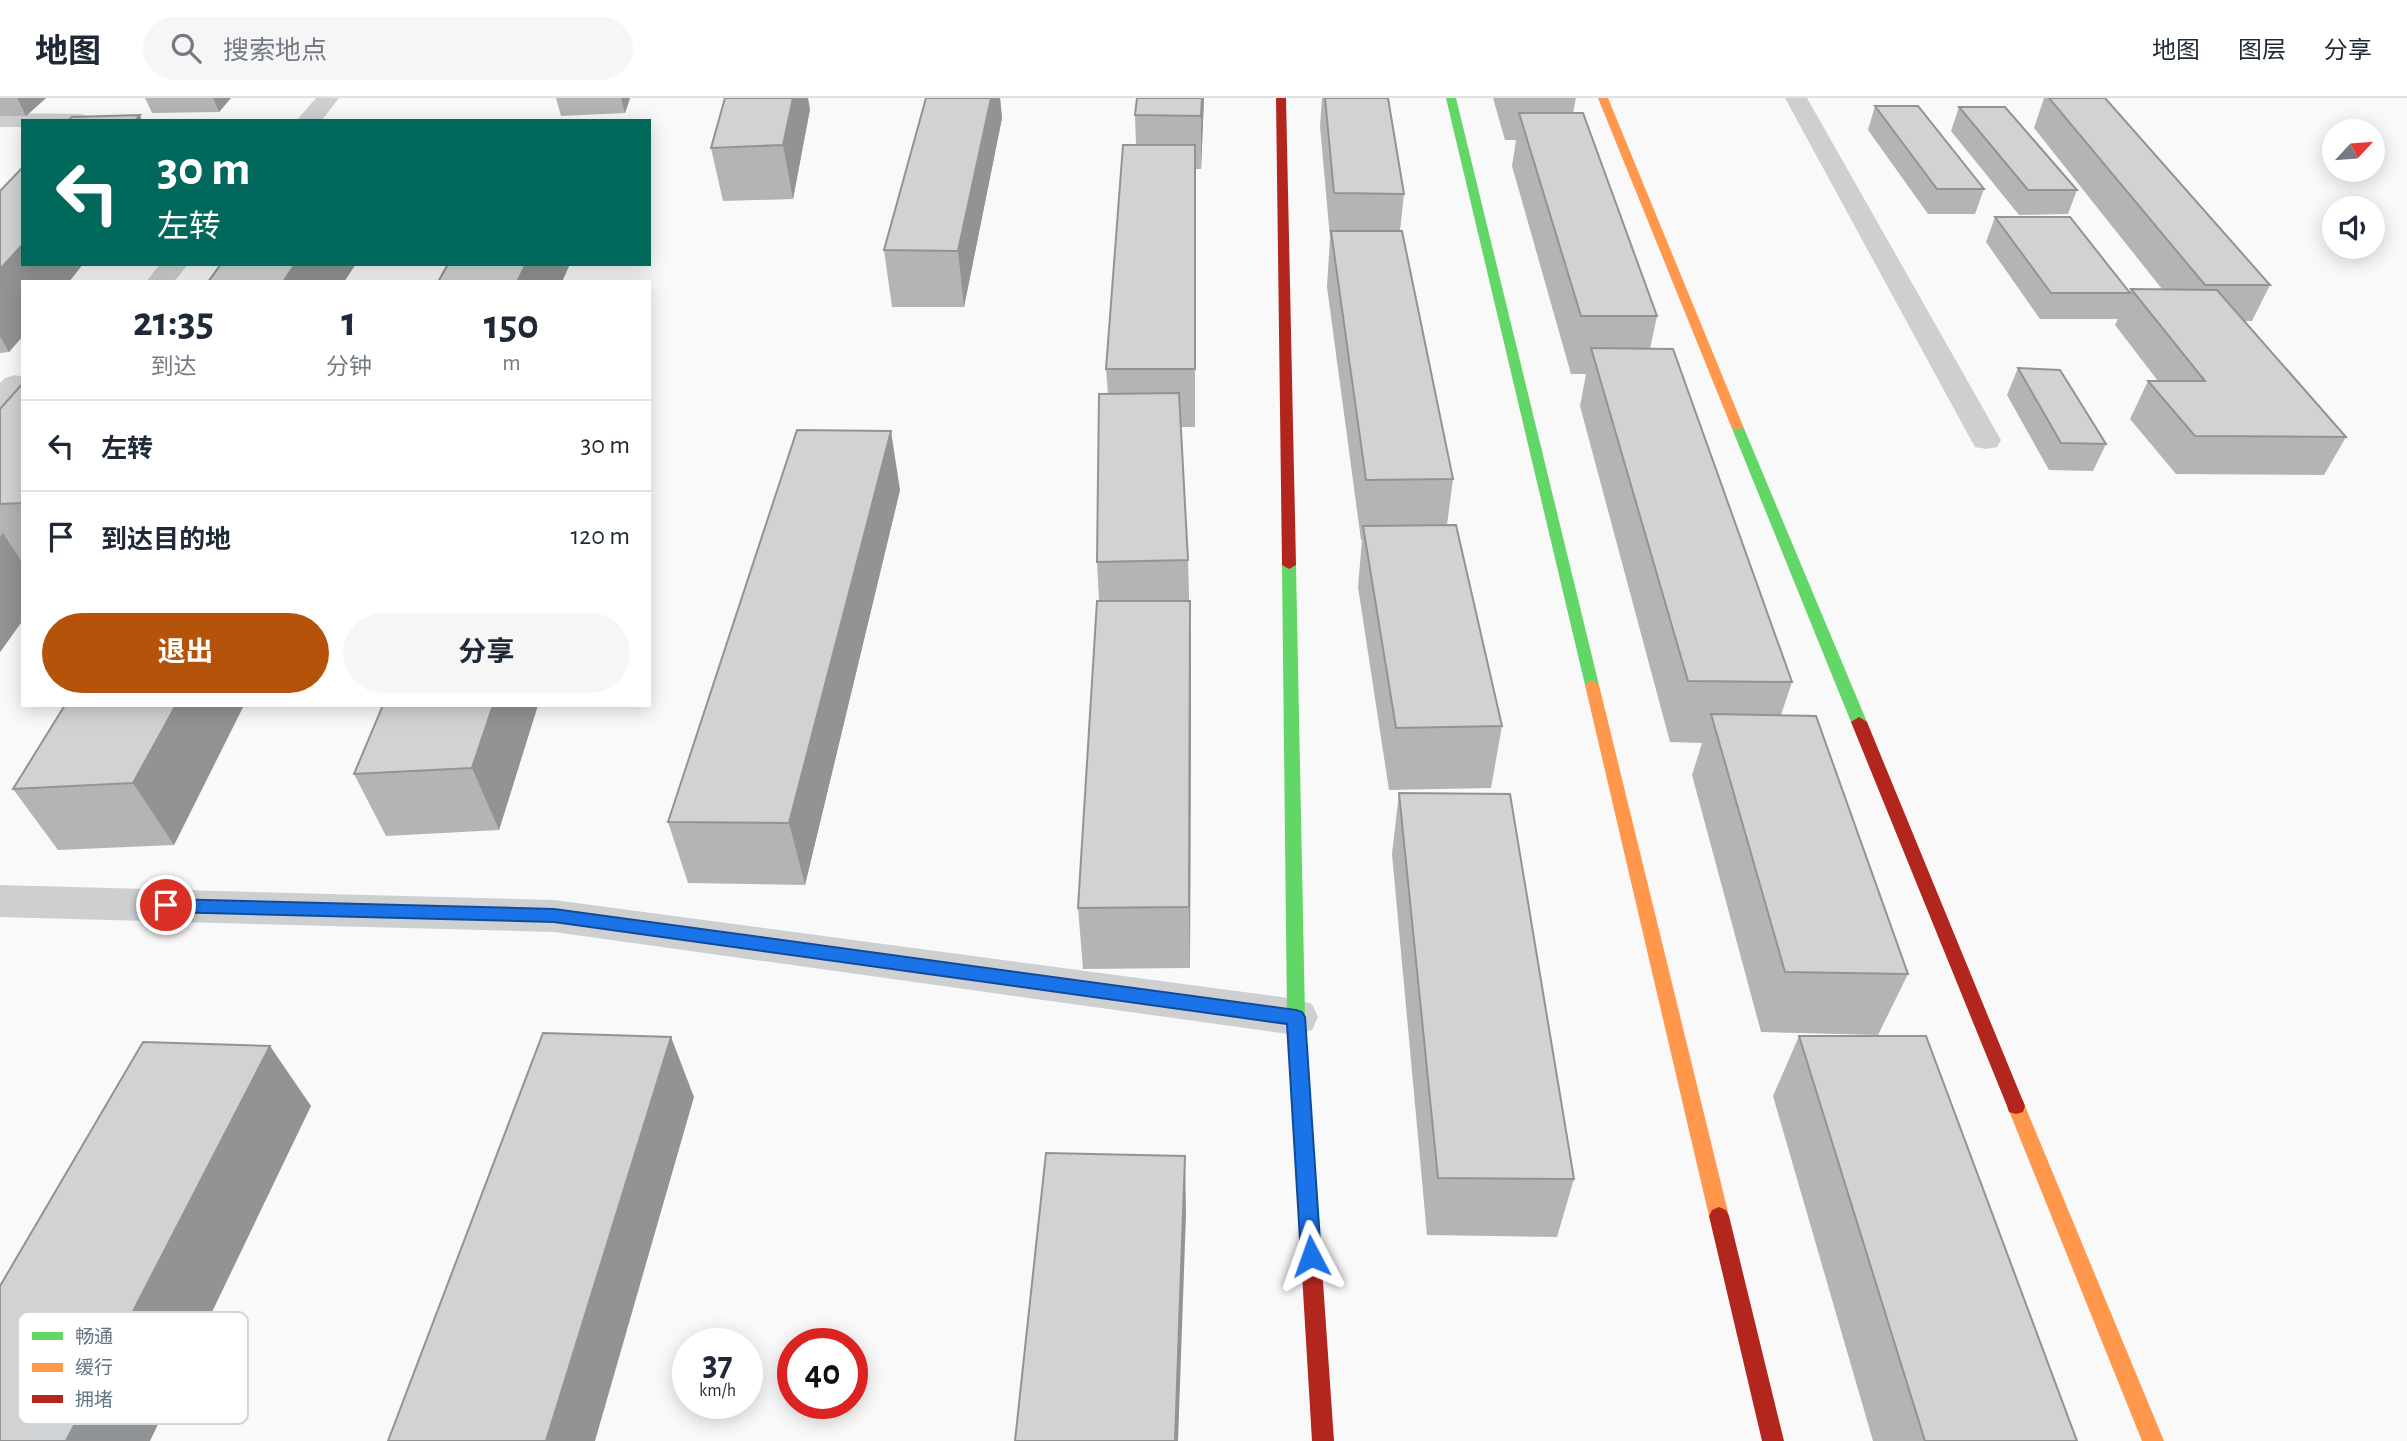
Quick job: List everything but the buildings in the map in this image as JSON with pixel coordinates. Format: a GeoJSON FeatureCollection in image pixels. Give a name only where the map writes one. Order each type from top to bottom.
{"type":"FeatureCollection","features":[{"type":"Feature","properties":{"kind":"street"},"geometry":{"type":"LineString","coordinates":[[310,119],[328,98]]}},
{"type":"Feature","properties":{"kind":"street"},"geometry":{"type":"LineString","coordinates":[[1281,98],[1296,1017],[1323,1441]]}},
{"type":"Feature","properties":{"kind":"street"},"geometry":{"type":"LineString","coordinates":[[1451,98],[1773,1441]]}},
{"type":"Feature","properties":{"kind":"street"},"geometry":{"type":"LineString","coordinates":[[1603,98],[2153,1441]]}},
{"type":"Feature","properties":{"kind":"street"},"geometry":{"type":"LineString","coordinates":[[1796,98],[1986,440]]}},
{"type":"Feature","properties":{"kind":"street"},"geometry":{"type":"LineString","coordinates":[[0,120],[21,120]]}},
{"type":"Feature","properties":{"kind":"street"},"geometry":{"type":"LineString","coordinates":[[161,280],[173,266]]}},
{"type":"Feature","properties":{"kind":"street"},"geometry":{"type":"LineString","coordinates":[[0,901],[554,916],[1296,1017]]}},
{"type":"Feature","properties":{"kind":"traffic: fast"},"geometry":{"type":"LineString","coordinates":[[1451,98],[1592,685]]}},
{"type":"Feature","properties":{"kind":"traffic: fast"},"geometry":{"type":"LineString","coordinates":[[1737,426],[1859,722]]}},
{"type":"Feature","properties":{"kind":"traffic: fast"},"geometry":{"type":"LineString","coordinates":[[1289,565],[1296,1017],[1309,1224]]}},
{"type":"Feature","properties":{"kind":"traffic: slow"},"geometry":{"type":"LineString","coordinates":[[1603,98],[1737,426]]}},
{"type":"Feature","properties":{"kind":"traffic: slow"},"geometry":{"type":"LineString","coordinates":[[1592,685],[1719,1216]]}},
{"type":"Feature","properties":{"kind":"traffic: slow"},"geometry":{"type":"LineString","coordinates":[[2016,1106],[2153,1441]]}},
{"type":"Feature","properties":{"kind":"traffic: jam"},"geometry":{"type":"LineString","coordinates":[[1281,98],[1289,565]]}},
{"type":"Feature","properties":{"kind":"traffic: jam"},"geometry":{"type":"LineString","coordinates":[[1859,722],[2016,1106]]}},
{"type":"Feature","properties":{"kind":"traffic: jam"},"geometry":{"type":"LineString","coordinates":[[1719,1216],[1773,1441]]}},
{"type":"Feature","properties":{"kind":"traffic: jam"},"geometry":{"type":"LineString","coordinates":[[1309,1224],[1323,1441]]}},
{"type":"Feature","properties":{"kind":"route"},"geometry":{"type":"LineString","coordinates":[[166,905],[554,916],[1296,1017],[1311,1256]]}}]}
